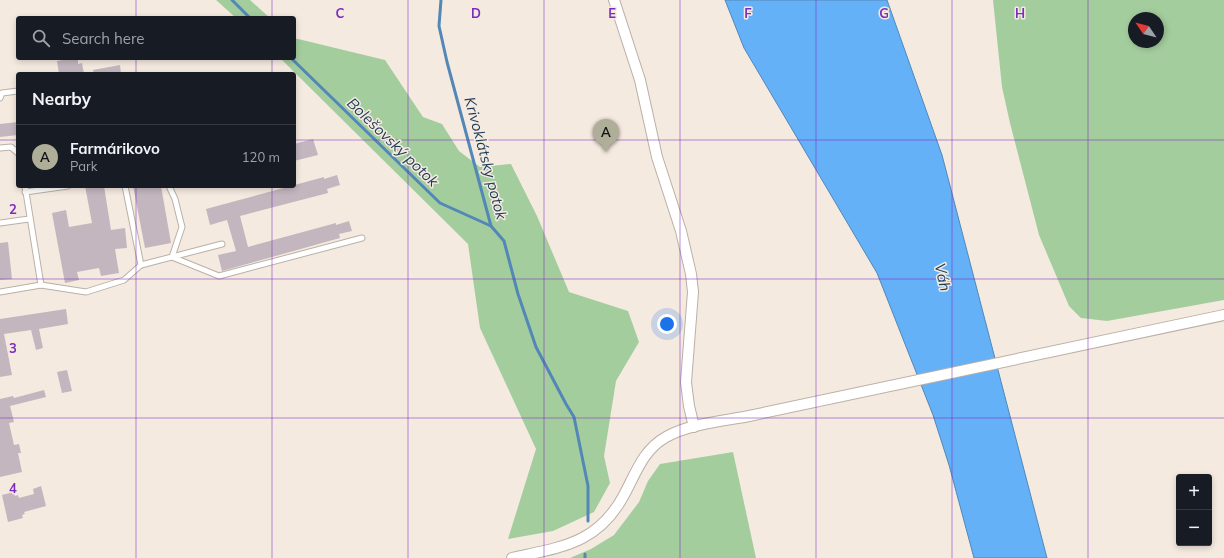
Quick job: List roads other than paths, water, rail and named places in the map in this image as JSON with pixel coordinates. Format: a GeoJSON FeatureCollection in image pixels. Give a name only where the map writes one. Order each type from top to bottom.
{"type":"FeatureCollection","features":[{"type":"Feature","properties":{"kind":"street"},"geometry":{"type":"LineString","coordinates":[[614,0],[640,80],[658,157],[681,231],[692,274],[693,292],[686,382],[689,406],[694,427]]}},
{"type":"Feature","properties":{"kind":"street"},"geometry":{"type":"LineString","coordinates":[[512,558],[574,543],[598,529],[616,509],[638,465],[651,449],[665,437],[680,430],[1224,315]]}},
{"type":"Feature","properties":{"kind":"lane"},"geometry":{"type":"LineString","coordinates":[[0,98],[2,93],[16,91]]}},
{"type":"Feature","properties":{"kind":"lane"},"geometry":{"type":"LineString","coordinates":[[0,148],[11,147],[16,151]]}},
{"type":"Feature","properties":{"kind":"lane"},"geometry":{"type":"LineString","coordinates":[[39,188],[25,189],[41,285]]}},
{"type":"Feature","properties":{"kind":"lane"},"geometry":{"type":"LineString","coordinates":[[125,188],[141,265]]}},
{"type":"Feature","properties":{"kind":"lane"},"geometry":{"type":"LineString","coordinates":[[170,188],[175,199],[182,227],[172,257]]}},
{"type":"Feature","properties":{"kind":"lane"},"geometry":{"type":"LineString","coordinates":[[0,223],[29,219]]}},
{"type":"Feature","properties":{"kind":"lane"},"geometry":{"type":"LineString","coordinates":[[172,257],[219,276],[362,238]]}},
{"type":"Feature","properties":{"kind":"lane"},"geometry":{"type":"LineString","coordinates":[[0,292],[41,285],[86,292],[124,280],[141,265],[222,244]]}},
{"type":"Feature","properties":{"kind":"water","name":"Váh"},"geometry":{"type":"Polygon","coordinates":[[[725,0],[887,0],[942,155],[1047,558],[974,558],[949,465],[933,415],[877,273],[744,48],[725,0]]]}},
{"type":"Feature","properties":{"kind":"waterway","name":"Bolešovský potok"},"geometry":{"type":"LineString","coordinates":[[232,0],[248,16]]}},
{"type":"Feature","properties":{"kind":"waterway","name":"Krivoklátsky potok"},"geometry":{"type":"LineString","coordinates":[[441,0],[439,26],[447,62],[491,226],[504,241],[518,294],[536,347],[574,417],[588,486],[588,521]]}},
{"type":"Feature","properties":{"kind":"waterway","name":"Bolešovský potok"},"geometry":{"type":"LineString","coordinates":[[293,60],[440,203],[491,226]]}},
{"type":"Feature","properties":{"kind":"place","name":"Farmárikovo"},"geometry":{"type":"Point","coordinates":[606,152]}}]}
